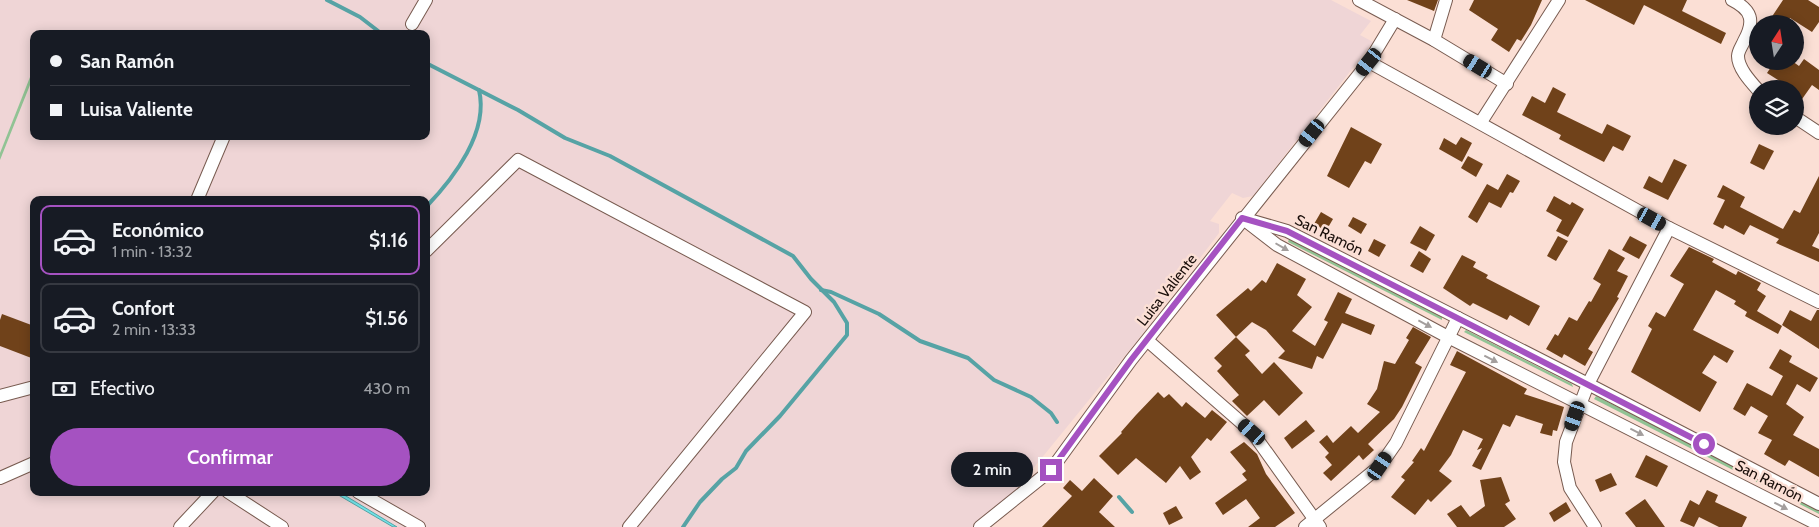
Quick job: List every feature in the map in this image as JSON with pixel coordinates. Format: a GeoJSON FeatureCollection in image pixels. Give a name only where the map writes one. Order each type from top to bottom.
{"type":"FeatureCollection","features":[{"type":"Feature","properties":{"kind":"street"},"geometry":{"type":"LineString","coordinates":[[412,24],[426,0]]}},
{"type":"Feature","properties":{"kind":"street"},"geometry":{"type":"LineString","coordinates":[[1359,0],[1434,40],[1507,84]]}},
{"type":"Feature","properties":{"kind":"street"},"geometry":{"type":"LineString","coordinates":[[1434,40],[1446,0]]}},
{"type":"Feature","properties":{"kind":"street"},"geometry":{"type":"LineString","coordinates":[[1481,122],[1559,0]]}},
{"type":"Feature","properties":{"kind":"street"},"geometry":{"type":"LineString","coordinates":[[1732,0],[1744,6],[1750,15],[1750,28],[1738,54],[1739,65],[1750,80]]}},
{"type":"Feature","properties":{"kind":"street","name":"Luisa Valiente"},"geometry":{"type":"LineString","coordinates":[[980,527],[1051,470],[1131,360],[1148,341],[1242,218],[1369,62],[1395,20]]}},
{"type":"Feature","properties":{"kind":"street"},"geometry":{"type":"LineString","coordinates":[[1369,62],[1481,122],[1669,228],[1819,302]]}},
{"type":"Feature","properties":{"kind":"street"},"geometry":{"type":"LineString","coordinates":[[1804,123],[1819,133]]}},
{"type":"Feature","properties":{"kind":"street"},"geometry":{"type":"LineString","coordinates":[[199,196],[222,140]]}},
{"type":"Feature","properties":{"kind":"street"},"geometry":{"type":"LineString","coordinates":[[430,247],[518,160],[805,312],[629,527]]}},
{"type":"Feature","properties":{"kind":"street","name":"San Ramón"},"geometry":{"type":"LineString","coordinates":[[1242,218],[1287,231],[1819,504]]}},
{"type":"Feature","properties":{"kind":"street","name":"San Ramón"},"geometry":{"type":"LineString","coordinates":[[1242,218],[1276,245],[1448,337],[1819,525]]}},
{"type":"Feature","properties":{"kind":"street"},"geometry":{"type":"LineString","coordinates":[[1595,527],[1570,488],[1564,462],[1566,442],[1588,384],[1669,228]]}},
{"type":"Feature","properties":{"kind":"street"},"geometry":{"type":"LineString","coordinates":[[1148,341],[1252,432],[1314,525],[1380,466],[1396,443],[1458,318]]}},
{"type":"Feature","properties":{"kind":"street"},"geometry":{"type":"LineString","coordinates":[[0,396],[30,388]]}},
{"type":"Feature","properties":{"kind":"street"},"geometry":{"type":"LineString","coordinates":[[0,478],[30,465]]}},
{"type":"Feature","properties":{"kind":"street"},"geometry":{"type":"LineString","coordinates":[[180,527],[210,496]]}},
{"type":"Feature","properties":{"kind":"street"},"geometry":{"type":"LineString","coordinates":[[234,496],[282,527]]}},
{"type":"Feature","properties":{"kind":"street"},"geometry":{"type":"LineString","coordinates":[[365,496],[419,527]]}},
{"type":"Feature","properties":{"kind":"shaded area"},"geometry":{"type":"Polygon","coordinates":[[[0,0],[1331,0],[1371,21],[1360,35],[1373,42],[1253,196],[1243,198],[1232,193],[1210,221],[1219,224],[1219,233],[1141,336],[1014,492],[973,527],[0,527],[0,0]]]}},
{"type":"Feature","properties":{"kind":"green space"},"geometry":{"type":"Polygon","coordinates":[[[30,77],[30,85],[0,160],[0,153],[30,77]]]}},
{"type":"Feature","properties":{"kind":"green space"},"geometry":{"type":"Polygon","coordinates":[[[1289,239],[1442,317],[1442,320],[1288,242],[1289,239]]]}},
{"type":"Feature","properties":{"kind":"green space"},"geometry":{"type":"Polygon","coordinates":[[[1466,330],[1572,384],[1573,387],[1464,332],[1466,330]]]}},
{"type":"Feature","properties":{"kind":"green space"},"geometry":{"type":"Polygon","coordinates":[[[1596,396],[1819,510],[1819,514],[1594,399],[1596,396]]]}},
{"type":"Feature","properties":{"kind":"water"},"geometry":{"type":"Polygon","coordinates":[[[340,496],[346,496],[397,527],[393,527],[340,496]]]}},
{"type":"Feature","properties":{"kind":"building"},"geometry":{"type":"Polygon","coordinates":[[[1407,0],[1438,0],[1434,11],[1407,0]]]}},
{"type":"Feature","properties":{"kind":"building"},"geometry":{"type":"Polygon","coordinates":[[[1474,0],[1542,0],[1531,25],[1521,41],[1517,39],[1509,52],[1491,40],[1498,29],[1469,10],[1474,0]]]}},
{"type":"Feature","properties":{"kind":"building"},"geometry":{"type":"Polygon","coordinates":[[[1585,0],[1687,0],[1682,11],[1726,33],[1721,44],[1644,5],[1634,25],[1585,0]]]}},
{"type":"Feature","properties":{"kind":"building"},"geometry":{"type":"Polygon","coordinates":[[[1783,0],[1808,0],[1819,7],[1819,22],[1812,32],[1804,27],[1804,15],[1773,15],[1783,0]]]}},
{"type":"Feature","properties":{"kind":"building"},"geometry":{"type":"Polygon","coordinates":[[[1804,59],[1819,70],[1819,90],[1812,85],[1804,96],[1804,80],[1778,80],[1767,73],[1769,70],[1804,70],[1804,59]]]}},
{"type":"Feature","properties":{"kind":"building"},"geometry":{"type":"Polygon","coordinates":[[[1553,87],[1566,94],[1557,112],[1602,134],[1607,124],[1631,136],[1623,151],[1613,146],[1604,162],[1559,139],[1561,135],[1522,115],[1532,96],[1545,103],[1553,87]]]}},
{"type":"Feature","properties":{"kind":"building"},"geometry":{"type":"Polygon","coordinates":[[[1351,127],[1382,144],[1371,164],[1365,161],[1349,188],[1327,176],[1351,127]]]}},
{"type":"Feature","properties":{"kind":"building"},"geometry":{"type":"Polygon","coordinates":[[[1461,137],[1472,143],[1462,162],[1439,149],[1444,138],[1456,145],[1461,137]]]}},
{"type":"Feature","properties":{"kind":"building"},"geometry":{"type":"Polygon","coordinates":[[[1759,144],[1774,151],[1764,170],[1750,163],[1759,144]]]}},
{"type":"Feature","properties":{"kind":"building"},"geometry":{"type":"Polygon","coordinates":[[[1468,156],[1483,164],[1476,177],[1461,168],[1468,156]]]}},
{"type":"Feature","properties":{"kind":"building"},"geometry":{"type":"Polygon","coordinates":[[[1674,159],[1687,165],[1668,200],[1643,188],[1649,176],[1662,183],[1674,159]]]}},
{"type":"Feature","properties":{"kind":"building"},"geometry":{"type":"Polygon","coordinates":[[[1507,174],[1520,181],[1513,193],[1510,192],[1501,208],[1489,202],[1477,223],[1468,217],[1487,184],[1498,190],[1507,174]]]}},
{"type":"Feature","properties":{"kind":"building"},"geometry":{"type":"Polygon","coordinates":[[[1819,176],[1819,233],[1812,246],[1819,249],[1819,262],[1776,243],[1779,239],[1750,225],[1744,235],[1725,225],[1723,229],[1713,224],[1725,200],[1717,197],[1723,185],[1745,197],[1740,207],[1783,229],[1794,210],[1800,213],[1819,176]]]}},
{"type":"Feature","properties":{"kind":"building"},"geometry":{"type":"Polygon","coordinates":[[[1554,196],[1570,205],[1572,202],[1584,209],[1568,237],[1556,231],[1562,220],[1546,211],[1554,196]]]}},
{"type":"Feature","properties":{"kind":"building"},"geometry":{"type":"Polygon","coordinates":[[[1321,212],[1333,219],[1326,231],[1314,224],[1321,212]]]}},
{"type":"Feature","properties":{"kind":"building"},"geometry":{"type":"Polygon","coordinates":[[[1353,217],[1367,224],[1361,234],[1348,226],[1353,217]]]}},
{"type":"Feature","properties":{"kind":"building"},"geometry":{"type":"Polygon","coordinates":[[[1420,226],[1435,235],[1426,251],[1410,243],[1420,226]]]}},
{"type":"Feature","properties":{"kind":"building"},"geometry":{"type":"Polygon","coordinates":[[[1558,236],[1568,241],[1556,261],[1547,256],[1558,236]]]}},
{"type":"Feature","properties":{"kind":"building"},"geometry":{"type":"Polygon","coordinates":[[[1630,236],[1647,245],[1639,259],[1622,250],[1630,236]]]}},
{"type":"Feature","properties":{"kind":"building"},"geometry":{"type":"Polygon","coordinates":[[[1374,239],[1386,245],[1379,257],[1368,251],[1374,239]]]}},
{"type":"Feature","properties":{"kind":"building"},"geometry":{"type":"Polygon","coordinates":[[[1689,247],[1714,259],[1712,262],[1736,275],[1738,271],[1761,283],[1757,290],[1766,296],[1757,311],[1782,326],[1778,334],[1745,316],[1747,312],[1734,304],[1736,301],[1716,290],[1693,330],[1734,351],[1727,363],[1714,355],[1702,373],[1717,382],[1700,412],[1631,372],[1652,329],[1648,326],[1656,312],[1665,317],[1684,284],[1670,276],[1689,247]]]}},
{"type":"Feature","properties":{"kind":"building"},"geometry":{"type":"Polygon","coordinates":[[[1609,249],[1625,258],[1617,271],[1628,276],[1617,297],[1619,298],[1588,349],[1593,352],[1585,366],[1564,354],[1562,358],[1546,349],[1555,334],[1558,336],[1569,317],[1577,321],[1589,301],[1591,302],[1601,284],[1593,279],[1609,249]]]}},
{"type":"Feature","properties":{"kind":"building"},"geometry":{"type":"Polygon","coordinates":[[[1419,251],[1431,259],[1423,273],[1410,266],[1419,251]]]}},
{"type":"Feature","properties":{"kind":"building"},"geometry":{"type":"Polygon","coordinates":[[[1462,255],[1476,262],[1473,267],[1488,275],[1486,278],[1540,306],[1529,326],[1510,315],[1507,320],[1473,303],[1470,306],[1443,288],[1462,255]]]}},
{"type":"Feature","properties":{"kind":"building"},"geometry":{"type":"Polygon","coordinates":[[[1277,263],[1306,279],[1297,295],[1312,307],[1292,331],[1315,346],[1328,322],[1324,320],[1338,292],[1352,299],[1345,313],[1375,325],[1371,335],[1342,323],[1323,359],[1317,356],[1312,369],[1278,358],[1285,351],[1266,330],[1252,322],[1236,337],[1216,315],[1248,288],[1251,291],[1262,280],[1266,283],[1277,263]]]}},
{"type":"Feature","properties":{"kind":"building"},"geometry":{"type":"Polygon","coordinates":[[[1790,310],[1811,321],[1817,310],[1819,310],[1819,349],[1782,325],[1790,310]]]}},
{"type":"Feature","properties":{"kind":"building"},"geometry":{"type":"Polygon","coordinates":[[[2,314],[30,324],[30,357],[0,346],[0,320],[2,314]]]}},
{"type":"Feature","properties":{"kind":"building"},"geometry":{"type":"Polygon","coordinates":[[[1413,327],[1431,337],[1415,363],[1422,367],[1402,407],[1394,419],[1368,444],[1374,450],[1363,460],[1359,455],[1331,481],[1323,473],[1332,465],[1325,457],[1329,453],[1319,442],[1327,435],[1333,443],[1351,426],[1358,433],[1380,412],[1367,404],[1377,389],[1384,361],[1395,364],[1409,340],[1406,338],[1413,327]]]}},
{"type":"Feature","properties":{"kind":"building"},"geometry":{"type":"Polygon","coordinates":[[[1236,337],[1250,351],[1245,355],[1262,374],[1274,362],[1303,393],[1279,416],[1264,400],[1247,416],[1232,401],[1239,395],[1217,371],[1222,366],[1214,358],[1236,337]]]}},
{"type":"Feature","properties":{"kind":"building"},"geometry":{"type":"Polygon","coordinates":[[[1780,349],[1792,356],[1789,362],[1818,378],[1810,392],[1797,384],[1786,404],[1804,417],[1793,435],[1819,449],[1819,477],[1789,460],[1785,466],[1764,454],[1772,440],[1758,433],[1768,416],[1751,406],[1745,416],[1733,409],[1747,383],[1772,396],[1783,376],[1769,368],[1780,349]]]}},
{"type":"Feature","properties":{"kind":"building"},"geometry":{"type":"Polygon","coordinates":[[[1457,351],[1527,389],[1524,394],[1564,407],[1557,431],[1553,430],[1552,436],[1540,433],[1543,424],[1516,415],[1510,427],[1503,424],[1481,470],[1472,466],[1482,448],[1477,450],[1483,439],[1463,430],[1451,455],[1439,471],[1452,481],[1431,502],[1428,499],[1415,515],[1391,497],[1405,480],[1401,477],[1414,462],[1412,461],[1421,448],[1424,451],[1466,372],[1450,365],[1457,351]]]}},
{"type":"Feature","properties":{"kind":"building"},"geometry":{"type":"Polygon","coordinates":[[[1158,392],[1164,398],[1169,394],[1182,407],[1186,402],[1205,418],[1212,410],[1227,422],[1211,441],[1207,438],[1191,457],[1201,472],[1190,480],[1180,466],[1166,483],[1136,458],[1118,475],[1099,456],[1158,392]]]}},
{"type":"Feature","properties":{"kind":"building"},"geometry":{"type":"Polygon","coordinates":[[[1306,420],[1315,431],[1292,449],[1284,438],[1306,420]]]}},
{"type":"Feature","properties":{"kind":"building"},"geometry":{"type":"Polygon","coordinates":[[[1244,442],[1257,454],[1266,474],[1295,513],[1275,527],[1248,527],[1260,518],[1246,499],[1223,515],[1215,503],[1247,480],[1242,474],[1246,471],[1230,452],[1244,442]]]}},
{"type":"Feature","properties":{"kind":"building"},"geometry":{"type":"Polygon","coordinates":[[[1646,455],[1668,466],[1657,487],[1635,477],[1646,455]]]}},
{"type":"Feature","properties":{"kind":"building"},"geometry":{"type":"Polygon","coordinates":[[[1611,473],[1617,485],[1600,492],[1595,480],[1611,473]]]}},
{"type":"Feature","properties":{"kind":"building"},"geometry":{"type":"Polygon","coordinates":[[[1501,477],[1510,501],[1505,504],[1516,519],[1504,527],[1457,527],[1447,514],[1461,505],[1470,517],[1485,506],[1480,480],[1501,477]]]}},
{"type":"Feature","properties":{"kind":"building"},"geometry":{"type":"Polygon","coordinates":[[[1094,478],[1113,496],[1099,512],[1115,527],[1042,527],[1072,496],[1063,488],[1070,480],[1082,491],[1094,478]]]}},
{"type":"Feature","properties":{"kind":"building"},"geometry":{"type":"Polygon","coordinates":[[[1707,490],[1718,495],[1715,502],[1747,517],[1742,527],[1719,527],[1699,517],[1694,527],[1680,521],[1690,500],[1699,505],[1707,490]]]}},
{"type":"Feature","properties":{"kind":"building"},"geometry":{"type":"Polygon","coordinates":[[[1645,499],[1665,527],[1636,527],[1625,513],[1645,499]]]}},
{"type":"Feature","properties":{"kind":"building"},"geometry":{"type":"Polygon","coordinates":[[[1566,502],[1571,511],[1554,522],[1549,513],[1566,502]]]}},
{"type":"Feature","properties":{"kind":"building"},"geometry":{"type":"Polygon","coordinates":[[[1176,506],[1183,518],[1169,525],[1163,513],[1176,506]]]}},
{"type":"Feature","properties":{"kind":"waterway"},"geometry":{"type":"LineString","coordinates":[[327,0],[360,17],[377,30]]}},
{"type":"Feature","properties":{"kind":"waterway"},"geometry":{"type":"LineString","coordinates":[[430,65],[518,110],[565,138],[610,156],[793,256],[811,279],[834,302],[847,323],[847,335],[780,416],[746,451],[736,468],[722,479],[700,502],[683,527]]}},
{"type":"Feature","properties":{"kind":"waterway"},"geometry":{"type":"LineString","coordinates":[[430,203],[458,168],[474,138],[481,106],[479,90]]}},
{"type":"Feature","properties":{"kind":"waterway"},"geometry":{"type":"LineString","coordinates":[[821,290],[831,292],[879,314],[920,341],[968,358],[994,380],[1031,397],[1051,413],[1057,422]]}},
{"type":"Feature","properties":{"kind":"waterway"},"geometry":{"type":"LineString","coordinates":[[1119,497],[1132,512]]}},
{"type":"Feature","properties":{"kind":"route"},"geometry":{"type":"LineString","coordinates":[[1051,470],[1131,360],[1148,341],[1242,218],[1287,231],[1704,444]]}}]}
